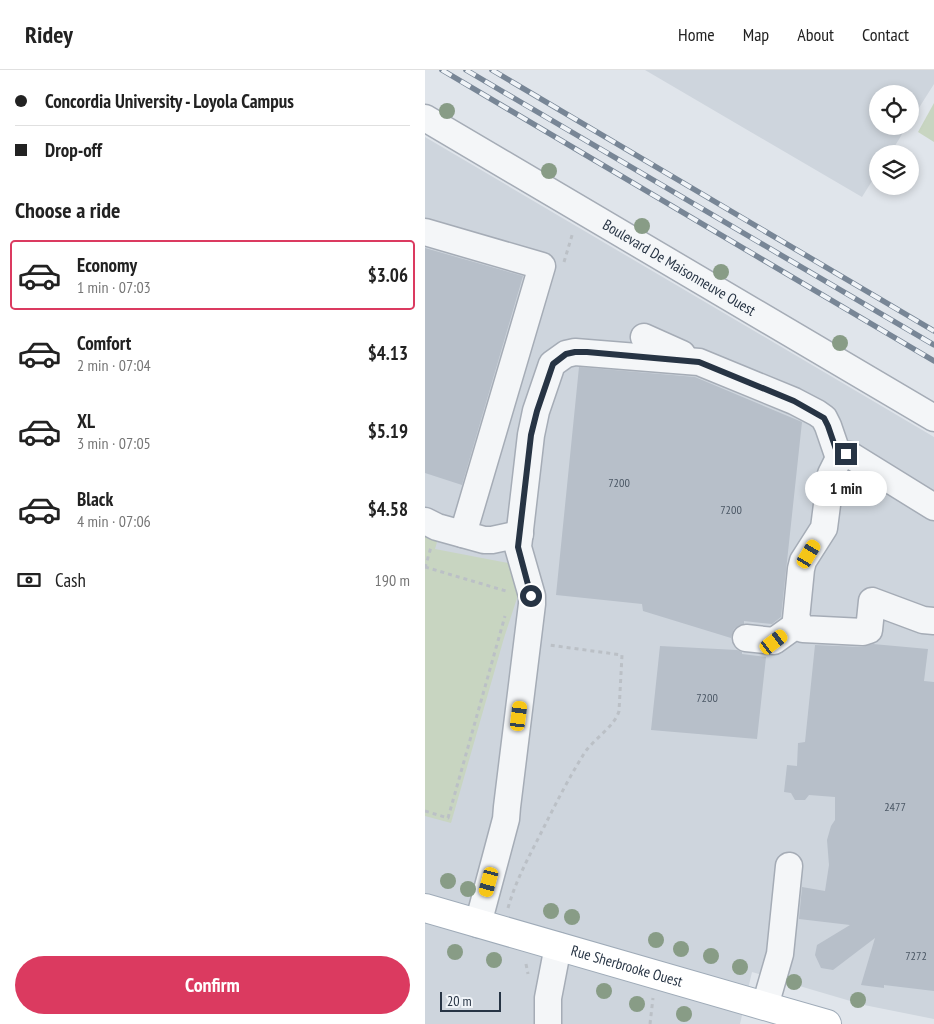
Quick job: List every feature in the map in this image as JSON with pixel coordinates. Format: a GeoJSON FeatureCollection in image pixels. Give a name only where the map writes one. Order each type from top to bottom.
{"type":"FeatureCollection","features":[{"type":"Feature","properties":{"kind":"main road","name":"Rue Sherbrooke Ouest"},"geometry":{"type":"LineString","coordinates":[[425,908],[827,1024]]}},
{"type":"Feature","properties":{"kind":"street","name":"Boulevard De Maisonneuve Ouest"},"geometry":{"type":"LineString","coordinates":[[425,118],[934,418]]}},
{"type":"Feature","properties":{"kind":"street"},"geometry":{"type":"LineString","coordinates":[[425,232],[542,266],[463,534]]}},
{"type":"Feature","properties":{"kind":"street"},"geometry":{"type":"LineString","coordinates":[[644,337],[794,401],[817,413],[824,418],[828,426],[839,458]]}},
{"type":"Feature","properties":{"kind":"street"},"geometry":{"type":"LineString","coordinates":[[479,924],[506,819],[529,632],[531,596],[518,547],[531,435],[553,364],[566,354],[575,352],[699,362]]}},
{"type":"Feature","properties":{"kind":"street"},"geometry":{"type":"LineString","coordinates":[[934,507],[850,455],[842,455],[831,474],[824,528],[803,561],[796,619],[803,629],[854,632],[869,630],[872,601],[923,620],[934,621]]}},
{"type":"Feature","properties":{"kind":"street"},"geometry":{"type":"LineString","coordinates":[[425,522],[484,540],[520,534]]}},
{"type":"Feature","properties":{"kind":"street"},"geometry":{"type":"LineString","coordinates":[[745,638],[774,642],[799,623]]}},
{"type":"Feature","properties":{"kind":"street"},"geometry":{"type":"LineString","coordinates":[[765,1006],[780,954],[789,866]]}},
{"type":"Feature","properties":{"kind":"street"},"geometry":{"type":"LineString","coordinates":[[548,1024],[548,998],[559,946]]}},
{"type":"Feature","properties":{"kind":"path"},"geometry":{"type":"LineString","coordinates":[[563,265],[574,227]]}},
{"type":"Feature","properties":{"kind":"path"},"geometry":{"type":"LineString","coordinates":[[425,568],[513,593]]}},
{"type":"Feature","properties":{"kind":"path"},"geometry":{"type":"LineString","coordinates":[[425,811],[448,818],[507,610]]}},
{"type":"Feature","properties":{"kind":"path"},"geometry":{"type":"LineString","coordinates":[[510,904],[529,855],[570,777],[587,750],[613,723],[619,711],[622,655],[547,645]]}},
{"type":"Feature","properties":{"kind":"path"},"geometry":{"type":"LineString","coordinates":[[650,1024],[652,1000]]}},
{"type":"Feature","properties":{"kind":"shaded area"},"geometry":{"type":"Polygon","coordinates":[[[645,70],[934,70],[934,84],[919,108],[919,85],[869,85],[869,135],[902,135],[895,145],[869,145],[869,186],[862,197],[645,70]]]}},
{"type":"Feature","properties":{"kind":"shaded area"},"geometry":{"type":"Polygon","coordinates":[[[425,137],[934,437],[934,1019],[864,1005],[752,972],[740,1024],[425,1024],[425,137]]]}},
{"type":"Feature","properties":{"kind":"green space"},"geometry":{"type":"Polygon","coordinates":[[[934,103],[934,142],[919,133],[934,103]]]}},
{"type":"Feature","properties":{"kind":"green space"},"geometry":{"type":"Polygon","coordinates":[[[425,529],[439,535],[435,549],[508,563],[519,592],[451,823],[425,816],[425,529]]]}},
{"type":"Feature","properties":{"kind":"building"},"geometry":{"type":"Polygon","coordinates":[[[425,248],[523,276],[462,485],[425,473],[425,248]]]}},
{"type":"Feature","properties":{"kind":"building"},"geometry":{"type":"Polygon","coordinates":[[[579,367],[695,377],[802,422],[781,617],[772,624],[744,621],[744,624],[734,629],[731,638],[643,611],[642,604],[556,595],[579,367]]]}},
{"type":"Feature","properties":{"kind":"building"},"geometry":{"type":"Polygon","coordinates":[[[873,644],[928,649],[924,681],[934,682],[934,991],[884,985],[884,988],[861,985],[875,938],[833,970],[821,968],[815,955],[817,945],[850,925],[799,919],[802,887],[825,891],[829,865],[827,840],[835,820],[835,797],[809,795],[805,800],[795,800],[791,793],[784,792],[787,765],[797,766],[798,743],[805,742],[815,645],[862,647],[873,644]]]}},
{"type":"Feature","properties":{"kind":"building"},"geometry":{"type":"Polygon","coordinates":[[[660,646],[737,650],[742,652],[742,654],[766,657],[757,739],[651,730],[660,646]]]}},
{"type":"Feature","properties":{"kind":"railway"},"geometry":{"type":"LineString","coordinates":[[442,70],[934,361]]}},
{"type":"Feature","properties":{"kind":"railway"},"geometry":{"type":"LineString","coordinates":[[466,70],[934,345]]}},
{"type":"Feature","properties":{"kind":"railway"},"geometry":{"type":"LineString","coordinates":[[492,70],[934,331]]}},
{"type":"Feature","properties":{"kind":"route"},"geometry":{"type":"LineString","coordinates":[[531,596],[518,547],[531,435],[549,370],[558,358],[566,354],[587,352],[699,362],[794,401],[817,413],[824,418],[828,426],[839,458],[846,454]]}}]}
